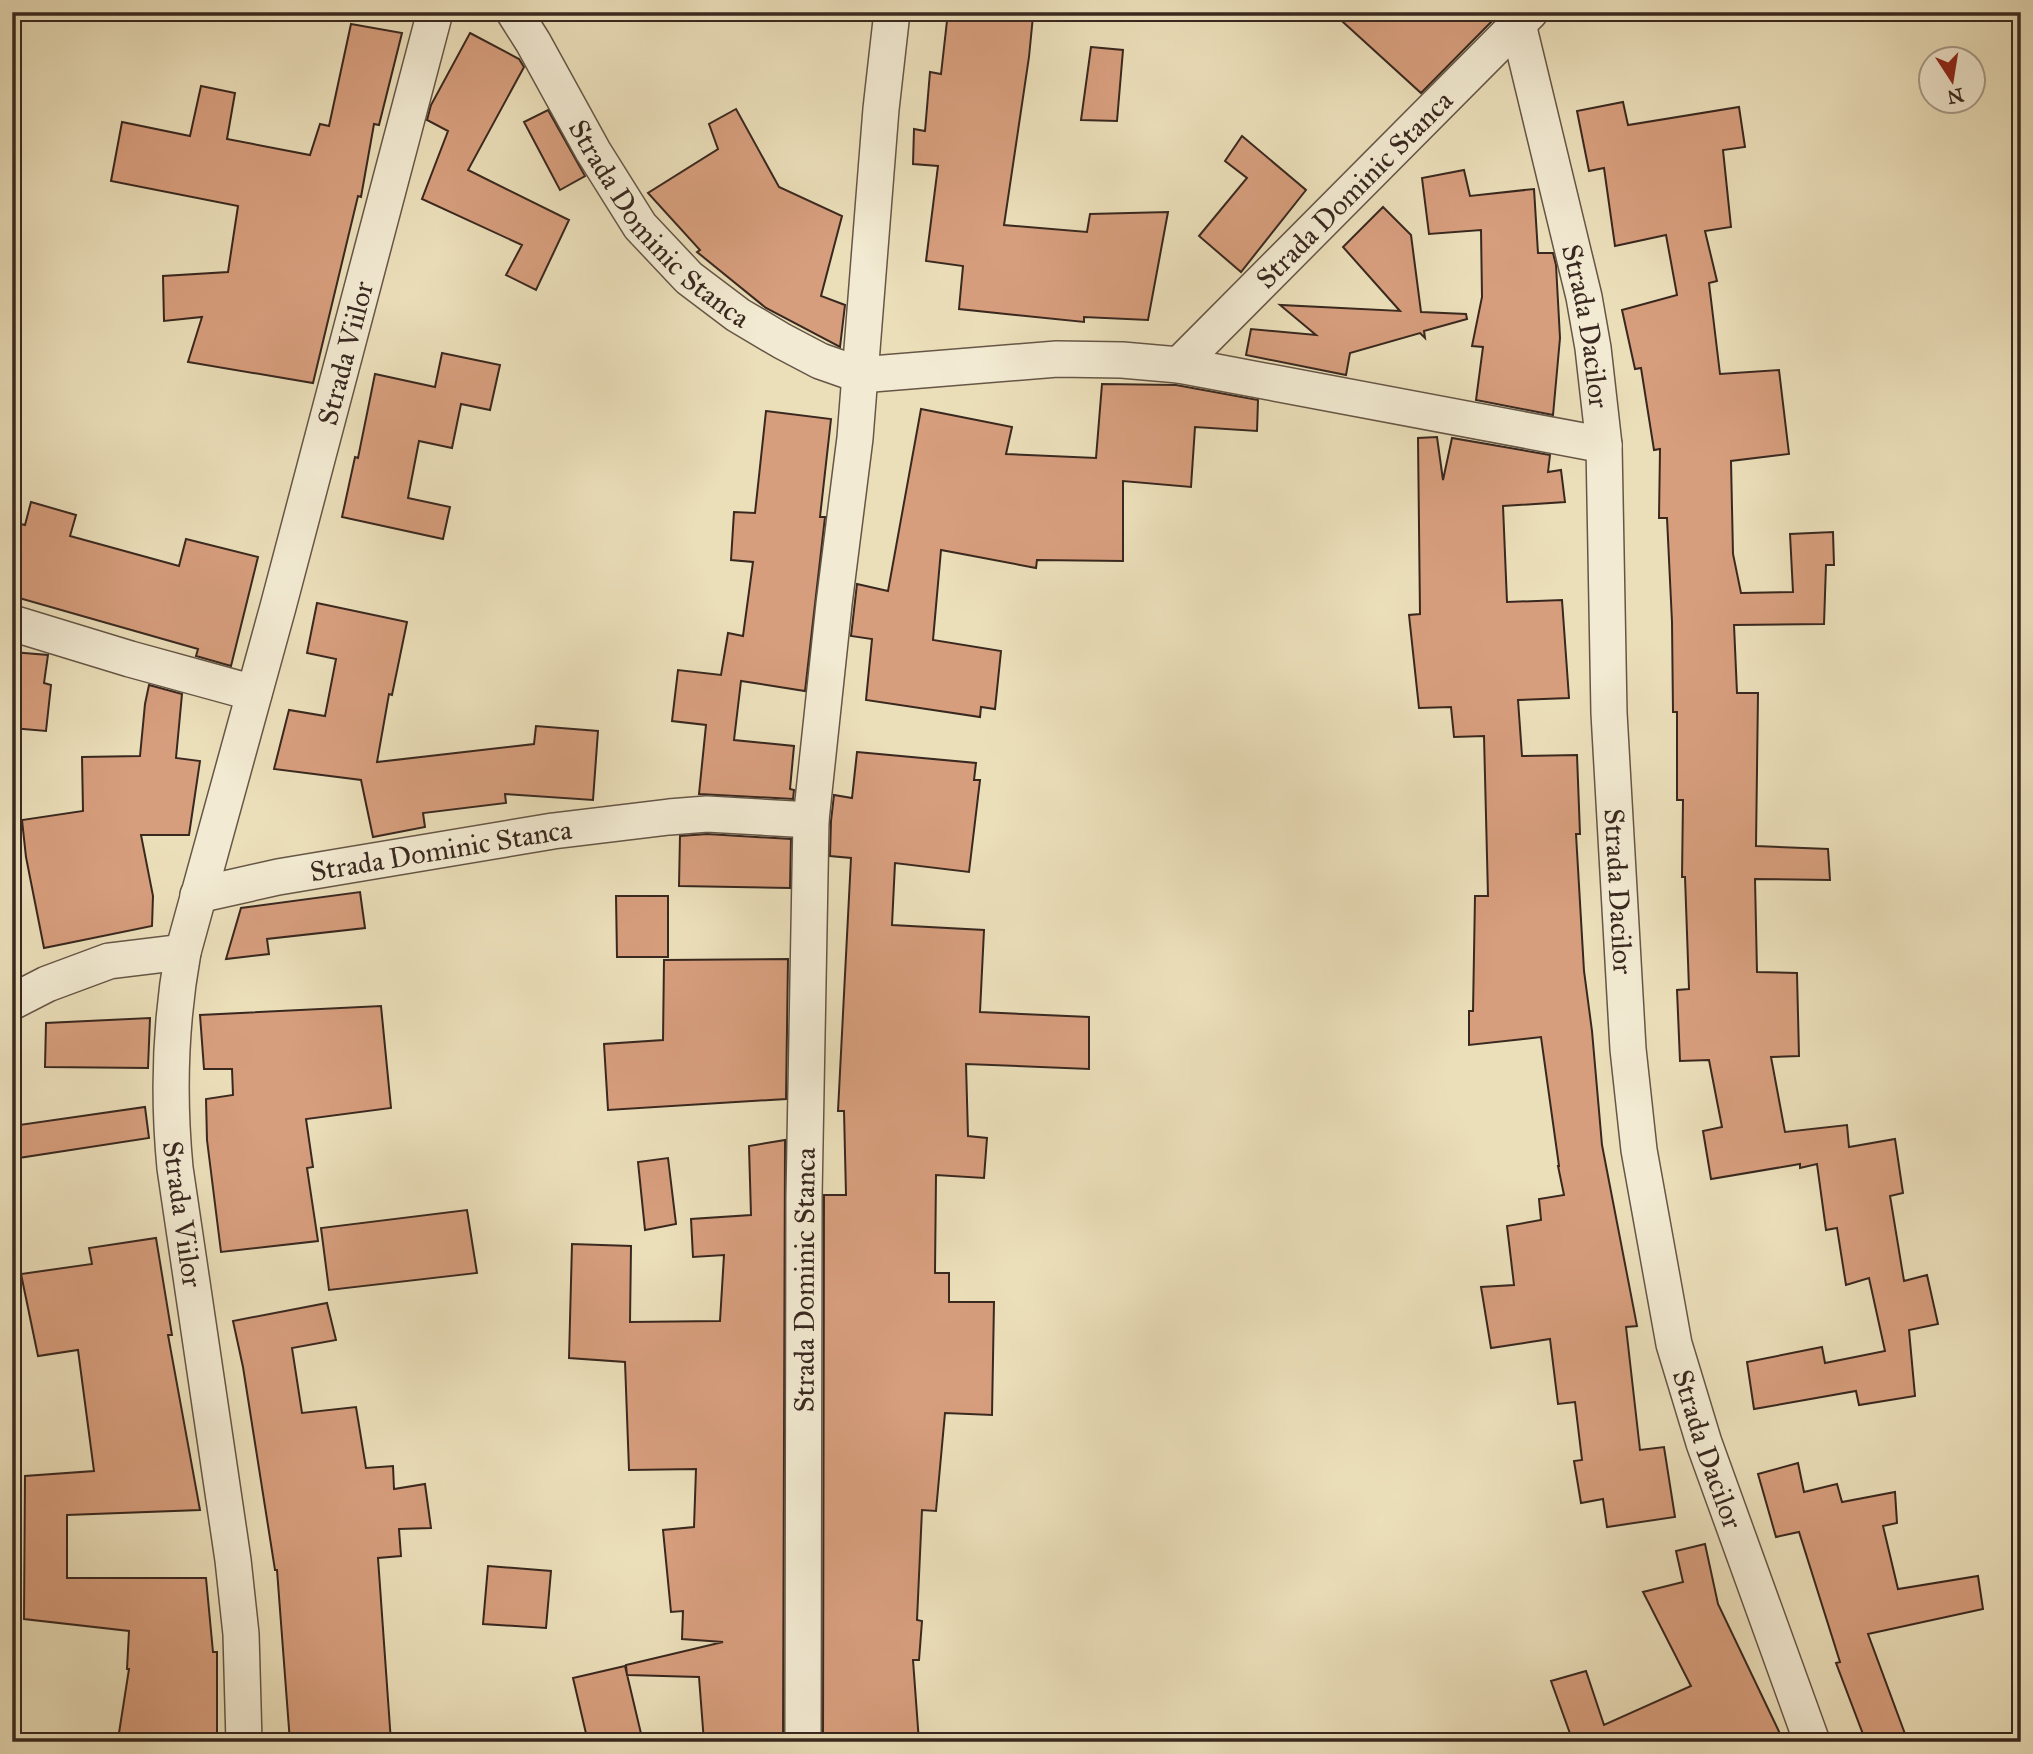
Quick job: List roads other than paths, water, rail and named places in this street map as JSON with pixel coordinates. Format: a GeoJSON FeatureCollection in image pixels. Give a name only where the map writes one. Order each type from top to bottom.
{"type":"FeatureCollection","features":[{"type":"Feature","properties":{"kind":"street","name":"Strada Viilor"},"geometry":{"type":"LineString","coordinates":[[244,1742],[241,1634],[233,1560],[170,1115],[174,1003],[183,951],[435,12]]}},
{"type":"Feature","properties":{"kind":"street","name":"Strada Dominic Stanca"},"geometry":{"type":"LineString","coordinates":[[514,12],[640,226],[689,278],[738,315],[820,361],[860,375],[1057,359],[1122,360],[1179,365],[1604,445]]}},
{"type":"Feature","properties":{"kind":"street","name":"Strada Dominic Stanca"},"geometry":{"type":"LineString","coordinates":[[803,1742],[804,1197],[811,820],[855,439],[881,109],[892,12]]}},
{"type":"Feature","properties":{"kind":"street","name":"Strada Dominic Stanca"},"geometry":{"type":"LineString","coordinates":[[1179,365],[1524,18]]}},
{"type":"Feature","properties":{"kind":"street","name":"Strada Dacilor"},"geometry":{"type":"LineString","coordinates":[[1524,18],[1584,297],[1604,445],[1609,713],[1628,1049],[1643,1177],[1674,1343],[1704,1443],[1812,1742]]}},
{"type":"Feature","properties":{"kind":"street"},"geometry":{"type":"LineString","coordinates":[[12,622],[130,659],[254,693]]}},
{"type":"Feature","properties":{"kind":"street","name":"Strada Dominic Stanca"},"geometry":{"type":"LineString","coordinates":[[198,895],[278,877],[656,818],[708,814],[811,820]]}},
{"type":"Feature","properties":{"kind":"street"},"geometry":{"type":"LineString","coordinates":[[12,1002],[47,984],[109,961],[183,951]]}}]}
